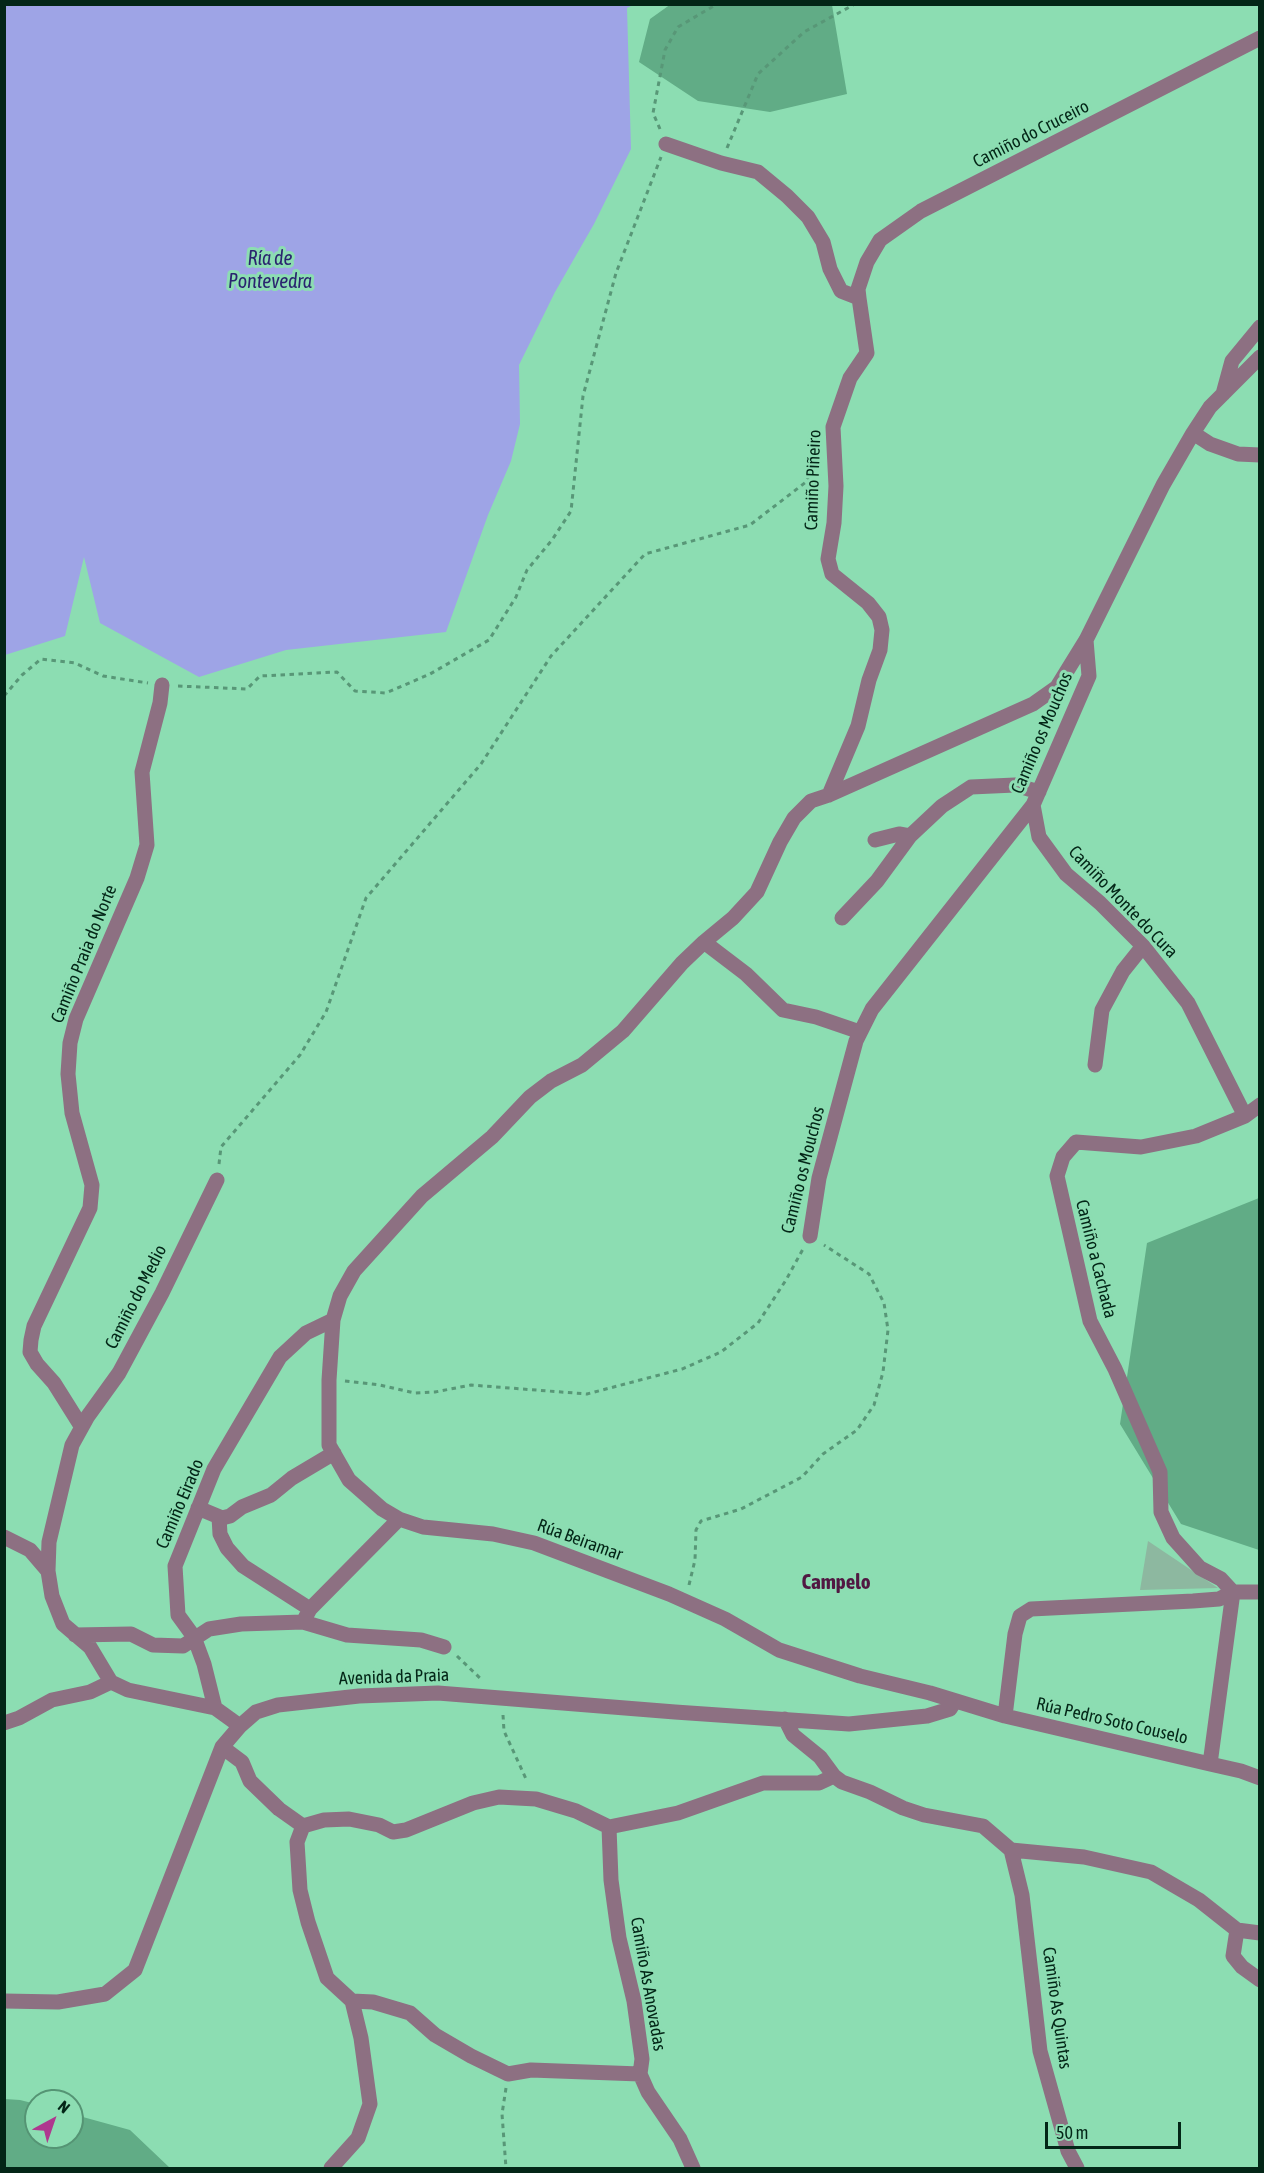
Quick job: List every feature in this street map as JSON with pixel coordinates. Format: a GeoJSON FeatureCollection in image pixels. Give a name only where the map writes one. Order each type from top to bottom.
{"type":"FeatureCollection","features":[{"type":"Feature","properties":{"kind":"street","name":"Camiño do Cruceiro"},"geometry":{"type":"LineString","coordinates":[[859,298],[858,289],[867,262],[880,240],[921,211],[1260,38]]}},
{"type":"Feature","properties":{"kind":"street"},"geometry":{"type":"LineString","coordinates":[[666,144],[721,163],[758,172],[808,217],[823,242],[830,269],[841,291],[859,298]]}},
{"type":"Feature","properties":{"kind":"street","name":"Camiño Piñeiro"},"geometry":{"type":"LineString","coordinates":[[829,795],[858,726],[869,680],[880,650],[882,630],[879,617],[868,603],[832,574],[828,559],[834,523],[836,486],[833,427],[850,378],[867,353],[859,298]]}},
{"type":"Feature","properties":{"kind":"street"},"geometry":{"type":"LineString","coordinates":[[1222,394],[1232,361],[1260,327]]}},
{"type":"Feature","properties":{"kind":"street","name":"Rúa Beiramar"},"geometry":{"type":"LineString","coordinates":[[955,1701],[860,1676],[779,1650],[725,1619],[686,1601],[534,1543],[493,1534],[423,1527],[399,1519],[382,1509],[349,1480],[329,1445],[329,1380],[333,1320],[340,1296],[354,1271],[422,1196],[492,1137],[530,1097],[551,1081],[582,1065],[622,1031],[682,963],[734,918],[757,892],[794,818],[811,801],[1033,704],[1057,687],[1086,640],[1163,485],[1193,433],[1210,407],[1260,357]]}},
{"type":"Feature","properties":{"kind":"street"},"geometry":{"type":"LineString","coordinates":[[1193,433],[1210,444],[1238,454],[1260,455]]}},
{"type":"Feature","properties":{"kind":"street","name":"Camiño os Mouchos"},"geometry":{"type":"LineString","coordinates":[[810,1236],[819,1178],[860,1032],[872,1009],[1036,798],[1089,676],[1086,640]]}},
{"type":"Feature","properties":{"kind":"street","name":"Camiño Praia do Norte"},"geometry":{"type":"LineString","coordinates":[[81,1426],[59,1390],[37,1364],[30,1352],[30,1340],[34,1326],[90,1208],[92,1185],[72,1113],[68,1074],[70,1043],[76,1018],[137,878],[147,845],[142,772],[160,703],[162,686]]}},
{"type":"Feature","properties":{"kind":"street"},"geometry":{"type":"LineString","coordinates":[[842,918],[878,881],[910,836],[942,806],[971,787],[1015,785],[1036,798]]}},
{"type":"Feature","properties":{"kind":"street","name":"Camiño Monte do Cura"},"geometry":{"type":"LineString","coordinates":[[1036,798],[1039,837],[1066,874],[1100,903],[1143,946],[1188,1003],[1245,1116]]}},
{"type":"Feature","properties":{"kind":"street"},"geometry":{"type":"LineString","coordinates":[[874,840],[898,834],[910,836]]}},
{"type":"Feature","properties":{"kind":"street"},"geometry":{"type":"LineString","coordinates":[[704,942],[746,974],[783,1010],[816,1017],[860,1032]]}},
{"type":"Feature","properties":{"kind":"street"},"geometry":{"type":"LineString","coordinates":[[1095,1065],[1102,1010],[1123,972],[1143,946]]}},
{"type":"Feature","properties":{"kind":"street"},"geometry":{"type":"LineString","coordinates":[[1245,1116],[1260,1105]]}},
{"type":"Feature","properties":{"kind":"street","name":"Camiño a Cachada"},"geometry":{"type":"LineString","coordinates":[[1233,1592],[1221,1579],[1200,1568],[1173,1538],[1161,1512],[1160,1472],[1115,1369],[1090,1321],[1057,1176],[1064,1157],[1076,1142],[1141,1147],[1196,1136],[1245,1116]]}},
{"type":"Feature","properties":{"kind":"street","name":"Camiño do Medio"},"geometry":{"type":"LineString","coordinates":[[111,1682],[90,1647],[63,1624],[52,1596],[48,1571],[48,1542],[72,1445],[81,1426],[119,1373],[162,1293],[217,1180]]}},
{"type":"Feature","properties":{"kind":"street","name":"Camiño Eirado"},"geometry":{"type":"LineString","coordinates":[[215,1708],[204,1664],[194,1637],[178,1615],[175,1566],[214,1469],[280,1357],[306,1333],[333,1320]]}},
{"type":"Feature","properties":{"kind":"street"},"geometry":{"type":"LineString","coordinates":[[198,1508],[222,1518],[230,1516],[242,1507],[271,1495],[334,1453]]}},
{"type":"Feature","properties":{"kind":"street"},"geometry":{"type":"LineString","coordinates":[[219,1516],[220,1534],[227,1548],[243,1566],[307,1616],[348,1635],[421,1640],[444,1647]]}},
{"type":"Feature","properties":{"kind":"street"},"geometry":{"type":"LineString","coordinates":[[75,1635],[131,1634],[153,1645],[183,1646],[209,1629],[307,1616],[399,1519]]}},
{"type":"Feature","properties":{"kind":"street"},"geometry":{"type":"LineString","coordinates":[[4,1537],[30,1550],[48,1571]]}},
{"type":"Feature","properties":{"kind":"street"},"geometry":{"type":"LineString","coordinates":[[1005,1716],[1015,1634],[1020,1616],[1031,1609],[1193,1601],[1219,1599],[1233,1592],[1260,1592]]}},
{"type":"Feature","properties":{"kind":"street"},"geometry":{"type":"LineString","coordinates":[[1204,1762],[1233,1592]]}},
{"type":"Feature","properties":{"kind":"street"},"geometry":{"type":"LineString","coordinates":[[4,1723],[19,1718],[52,1700],[90,1692],[111,1682],[128,1690],[215,1708],[240,1726]]}},
{"type":"Feature","properties":{"kind":"street","name":"Avenida da Praia"},"geometry":{"type":"LineString","coordinates":[[4,2001],[58,2002],[105,1994],[135,1970],[222,1747],[256,1712],[278,1705],[360,1696],[438,1693],[849,1724],[927,1716],[950,1709],[955,1701]]}},
{"type":"Feature","properties":{"kind":"street","name":"Rúa Pedro Soto Couselo"},"geometry":{"type":"LineString","coordinates":[[955,1701],[1005,1716],[1204,1762],[1260,1778]]}},
{"type":"Feature","properties":{"kind":"street"},"geometry":{"type":"LineString","coordinates":[[785,1719],[792,1735],[820,1757],[834,1776],[843,1782],[924,1815],[983,1826],[1011,1850],[1084,1857],[1151,1872],[1199,1900],[1237,1930],[1260,1933]]}},
{"type":"Feature","properties":{"kind":"street"},"geometry":{"type":"LineString","coordinates":[[222,1747],[242,1762],[250,1781],[257,1788],[279,1809],[303,1826]]}},
{"type":"Feature","properties":{"kind":"street"},"geometry":{"type":"LineString","coordinates":[[303,1826],[324,1820],[349,1820],[379,1825],[393,1832],[406,1830],[473,1803],[499,1797],[536,1799],[576,1811],[609,1827],[678,1813],[763,1783],[819,1783],[834,1776]]}},
{"type":"Feature","properties":{"kind":"street"},"geometry":{"type":"LineString","coordinates":[[303,1826],[297,1842],[300,1890],[327,1978],[352,2001],[361,2038],[370,2104],[358,2138],[332,2169]]}},
{"type":"Feature","properties":{"kind":"street","name":"Camiño As Anovadas"},"geometry":{"type":"LineString","coordinates":[[609,1827],[611,1880],[619,1938],[634,2001],[642,2059],[640,2074],[648,2092],[680,2139],[693,2169]]}},
{"type":"Feature","properties":{"kind":"street","name":"Camiño As Quintas"},"geometry":{"type":"LineString","coordinates":[[1011,1850],[1022,1895],[1040,2051],[1068,2151],[1077,2169]]}},
{"type":"Feature","properties":{"kind":"street"},"geometry":{"type":"LineString","coordinates":[[1237,1930],[1233,1956],[1242,1967],[1260,1980]]}},
{"type":"Feature","properties":{"kind":"street"},"geometry":{"type":"LineString","coordinates":[[352,2001],[373,2002],[410,2013],[435,2035],[508,2074],[531,2070],[640,2074]]}},
{"type":"Feature","properties":{"kind":"path"},"geometry":{"type":"LineString","coordinates":[[4,696],[22,675],[41,659],[75,663],[103,676],[162,686],[247,689],[260,676],[337,672],[355,691],[386,693],[430,674],[489,640],[516,597],[527,570],[552,540],[571,511],[583,396],[616,273],[666,144],[653,113],[665,50],[678,27],[717,4]]}},
{"type":"Feature","properties":{"kind":"path"},"geometry":{"type":"LineString","coordinates":[[721,163],[758,74],[804,32],[855,4]]}},
{"type":"Feature","properties":{"kind":"path"},"geometry":{"type":"LineString","coordinates":[[217,1180],[221,1147],[300,1055],[326,1012],[366,898],[481,764],[551,656],[645,554],[750,525],[806,482],[819,455]]}},
{"type":"Feature","properties":{"kind":"path"},"geometry":{"type":"LineString","coordinates":[[686,1601],[695,1560],[696,1530],[700,1521],[741,1509],[802,1477],[823,1454],[857,1431],[874,1405],[883,1372],[888,1330],[884,1303],[869,1274],[810,1236]]}},
{"type":"Feature","properties":{"kind":"path","name":"Camiño os Mouchos"},"geometry":{"type":"LineString","coordinates":[[329,1380],[380,1385],[415,1393],[435,1392],[471,1385],[587,1394],[682,1369],[721,1352],[758,1323],[786,1280],[810,1236]]}},
{"type":"Feature","properties":{"kind":"path"},"geometry":{"type":"LineString","coordinates":[[444,1647],[457,1656],[501,1698],[504,1731],[536,1799]]}},
{"type":"Feature","properties":{"kind":"path"},"geometry":{"type":"LineString","coordinates":[[506,2169],[502,2114],[508,2074]]}},
{"type":"Feature","properties":{"kind":"green space"},"geometry":{"type":"Polygon","coordinates":[[[671,4],[832,5],[847,94],[770,112],[698,101],[639,62],[650,19],[671,4]]]}},
{"type":"Feature","properties":{"kind":"green space"},"geometry":{"type":"Polygon","coordinates":[[[1259,1198],[1259,1550],[1181,1524],[1120,1424],[1147,1243],[1259,1198]]]}},
{"type":"Feature","properties":{"kind":"green space"},"geometry":{"type":"Polygon","coordinates":[[[1148,1541],[1218,1588],[1140,1590],[1148,1541]]]}},
{"type":"Feature","properties":{"kind":"green space"},"geometry":{"type":"Polygon","coordinates":[[[5,2099],[24,2101],[24,2149],[84,2149],[84,2117],[130,2130],[170,2168],[5,2168],[5,2099]]]}},
{"type":"Feature","properties":{"kind":"water","name":"Ría de Pontevedra"},"geometry":{"type":"Polygon","coordinates":[[[5,4],[633,5],[627,8],[631,149],[519,365],[520,424],[511,461],[488,515],[446,632],[286,650],[199,677],[100,623],[84,557],[65,636],[5,655],[5,4]]]}},
{"type":"Feature","properties":{"kind":"district","name":"Campelo"},"geometry":{"type":"Point","coordinates":[836,1582]}}]}
